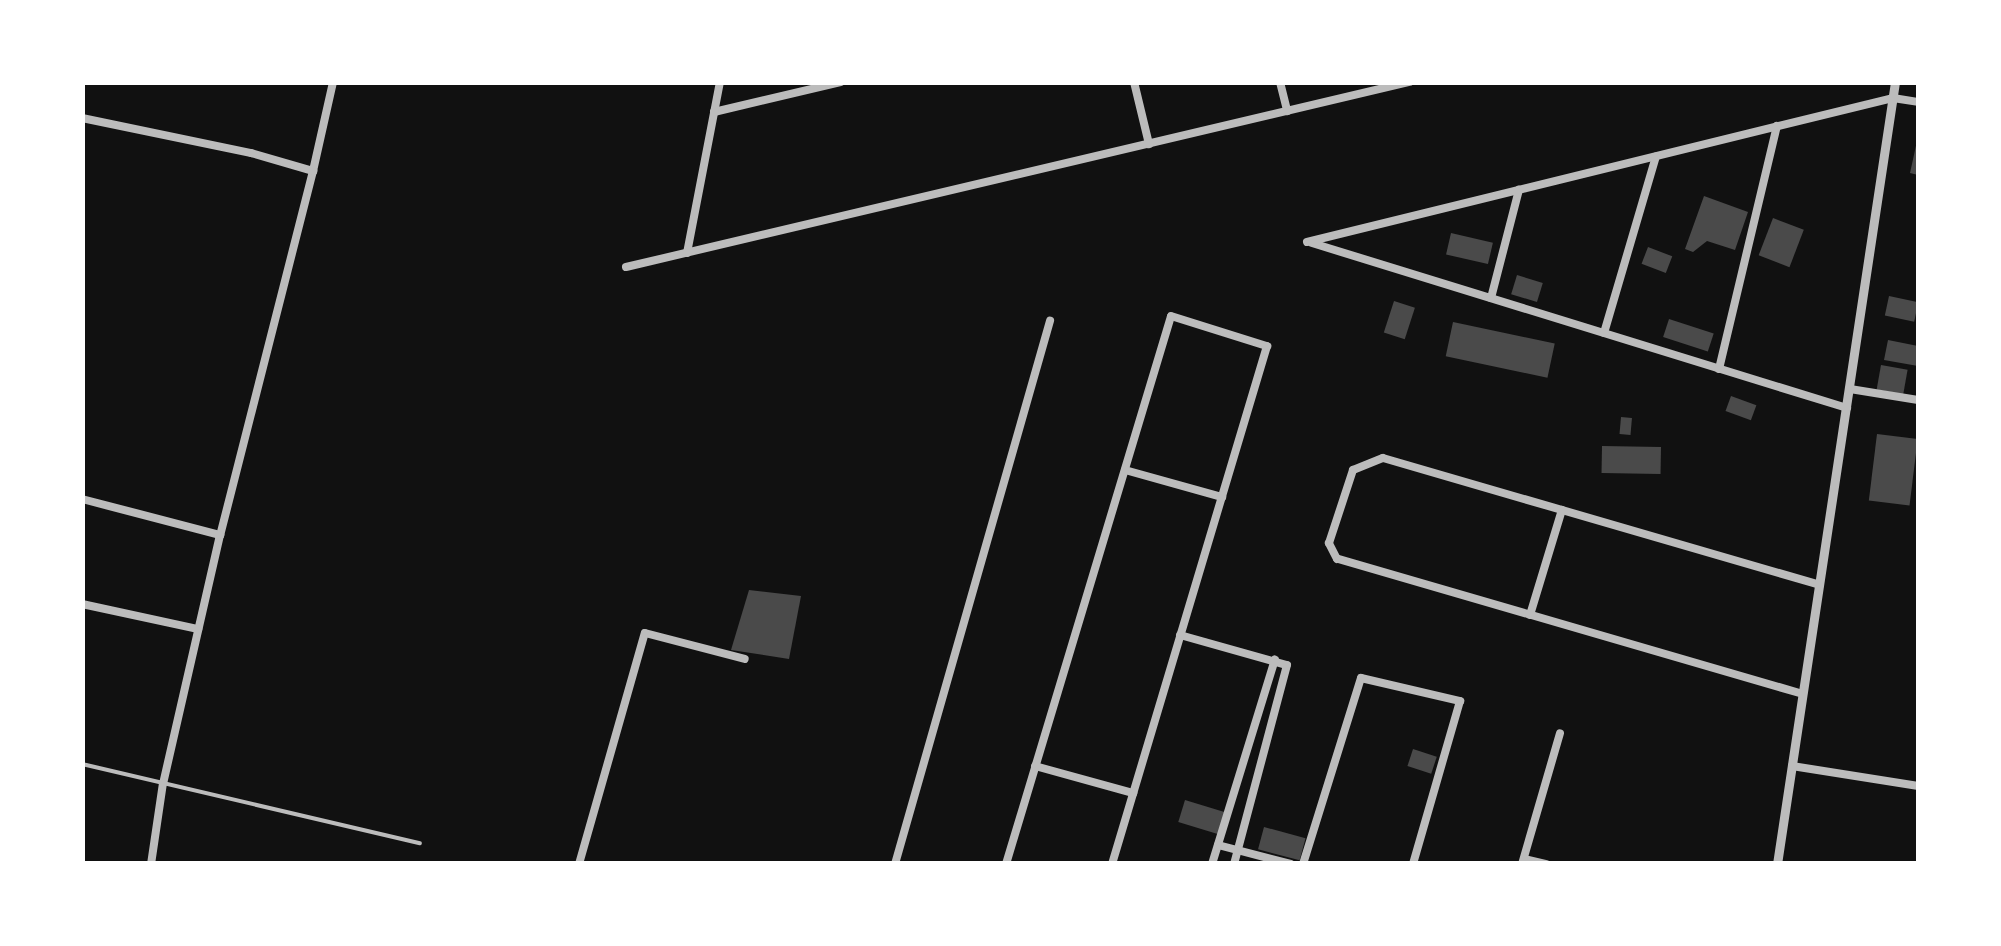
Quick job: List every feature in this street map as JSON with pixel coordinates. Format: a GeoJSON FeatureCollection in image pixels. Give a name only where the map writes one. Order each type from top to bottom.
{"type":"FeatureCollection","features":[{"type":"Feature","properties":{"kind":"street"},"geometry":{"type":"LineString","coordinates":[[152,864],[162,783],[333,82]]}},
{"type":"Feature","properties":{"kind":"street"},"geometry":{"type":"LineString","coordinates":[[687,253],[720,82]]}},
{"type":"Feature","properties":{"kind":"street"},"geometry":{"type":"LineString","coordinates":[[714,112],[841,82]]}},
{"type":"Feature","properties":{"kind":"street"},"geometry":{"type":"LineString","coordinates":[[1134,82],[1148,144]]}},
{"type":"Feature","properties":{"kind":"street"},"geometry":{"type":"LineString","coordinates":[[1280,82],[1287,111]]}},
{"type":"Feature","properties":{"kind":"street"},"geometry":{"type":"LineString","coordinates":[[626,267],[1409,82]]}},
{"type":"Feature","properties":{"kind":"street"},"geometry":{"type":"LineString","coordinates":[[1777,864],[1895,82]]}},
{"type":"Feature","properties":{"kind":"street"},"geometry":{"type":"LineString","coordinates":[[1847,408],[1307,242],[1894,98],[1918,102]]}},
{"type":"Feature","properties":{"kind":"street"},"geometry":{"type":"LineString","coordinates":[[82,118],[252,153],[313,171]]}},
{"type":"Feature","properties":{"kind":"street"},"geometry":{"type":"LineString","coordinates":[[1719,369],[1777,126]]}},
{"type":"Feature","properties":{"kind":"street"},"geometry":{"type":"LineString","coordinates":[[1604,333],[1656,156]]}},
{"type":"Feature","properties":{"kind":"street"},"geometry":{"type":"LineString","coordinates":[[1491,298],[1519,190]]}},
{"type":"Feature","properties":{"kind":"street"},"geometry":{"type":"LineString","coordinates":[[1006,864],[1171,316],[1267,346],[1112,864]]}},
{"type":"Feature","properties":{"kind":"street"},"geometry":{"type":"LineString","coordinates":[[896,864],[1050,321]]}},
{"type":"Feature","properties":{"kind":"street"},"geometry":{"type":"LineString","coordinates":[[1850,388],[1918,400]]}},
{"type":"Feature","properties":{"kind":"street"},"geometry":{"type":"LineString","coordinates":[[1804,694],[1337,558],[1329,543],[1353,470],[1382,458],[1820,585]]}},
{"type":"Feature","properties":{"kind":"street"},"geometry":{"type":"LineString","coordinates":[[1124,470],[1222,497]]}},
{"type":"Feature","properties":{"kind":"street"},"geometry":{"type":"LineString","coordinates":[[82,499],[220,535]]}},
{"type":"Feature","properties":{"kind":"street"},"geometry":{"type":"LineString","coordinates":[[1530,615],[1562,510]]}},
{"type":"Feature","properties":{"kind":"street"},"geometry":{"type":"LineString","coordinates":[[82,604],[198,629]]}},
{"type":"Feature","properties":{"kind":"street"},"geometry":{"type":"LineString","coordinates":[[579,864],[644,633],[746,659]]}},
{"type":"Feature","properties":{"kind":"street"},"geometry":{"type":"LineString","coordinates":[[1180,635],[1288,665],[1234,864]]}},
{"type":"Feature","properties":{"kind":"street"},"geometry":{"type":"LineString","coordinates":[[1212,864],[1275,659]]}},
{"type":"Feature","properties":{"kind":"street"},"geometry":{"type":"LineString","coordinates":[[1304,864],[1360,678],[1460,701],[1414,864]]}},
{"type":"Feature","properties":{"kind":"street"},"geometry":{"type":"LineString","coordinates":[[1546,864],[1523,861],[1560,732]]}},
{"type":"Feature","properties":{"kind":"street"},"geometry":{"type":"LineString","coordinates":[[1035,766],[1133,793]]}},
{"type":"Feature","properties":{"kind":"street"},"geometry":{"type":"LineString","coordinates":[[1792,766],[1918,786]]}},
{"type":"Feature","properties":{"kind":"street"},"geometry":{"type":"LineString","coordinates":[[1218,845],[1292,864]]}},
{"type":"Feature","properties":{"kind":"lane"},"geometry":{"type":"LineString","coordinates":[[82,764],[420,843]]}},
{"type":"Feature","properties":{"kind":"building"},"geometry":{"type":"Polygon","coordinates":[[[1918,141],[1918,175],[1910,173],[1918,141]]]}},
{"type":"Feature","properties":{"kind":"building"},"geometry":{"type":"Polygon","coordinates":[[[1704,196],[1748,212],[1735,250],[1707,241],[1693,252],[1685,249],[1704,196]]]}},
{"type":"Feature","properties":{"kind":"building"},"geometry":{"type":"Polygon","coordinates":[[[1773,218],[1804,230],[1789,267],[1759,255],[1773,218]]]}},
{"type":"Feature","properties":{"kind":"building"},"geometry":{"type":"Polygon","coordinates":[[[1451,233],[1493,243],[1488,264],[1446,254],[1451,233]]]}},
{"type":"Feature","properties":{"kind":"building"},"geometry":{"type":"Polygon","coordinates":[[[1648,247],[1672,256],[1666,273],[1642,264],[1648,247]]]}},
{"type":"Feature","properties":{"kind":"building"},"geometry":{"type":"Polygon","coordinates":[[[1517,275],[1543,283],[1537,302],[1511,294],[1517,275]]]}},
{"type":"Feature","properties":{"kind":"building"},"geometry":{"type":"Polygon","coordinates":[[[1889,296],[1918,302],[1914,322],[1885,316],[1889,296]]]}},
{"type":"Feature","properties":{"kind":"building"},"geometry":{"type":"Polygon","coordinates":[[[1394,301],[1415,308],[1405,339],[1384,332],[1394,301]]]}},
{"type":"Feature","properties":{"kind":"building"},"geometry":{"type":"Polygon","coordinates":[[[1669,319],[1714,334],[1708,352],[1663,337],[1669,319]]]}},
{"type":"Feature","properties":{"kind":"building"},"geometry":{"type":"Polygon","coordinates":[[[1453,322],[1555,344],[1547,378],[1446,356],[1453,322]]]}},
{"type":"Feature","properties":{"kind":"building"},"geometry":{"type":"Polygon","coordinates":[[[1888,340],[1918,346],[1918,366],[1884,360],[1888,340]]]}},
{"type":"Feature","properties":{"kind":"building"},"geometry":{"type":"Polygon","coordinates":[[[1881,365],[1908,370],[1903,394],[1877,390],[1881,365]]]}},
{"type":"Feature","properties":{"kind":"building"},"geometry":{"type":"Polygon","coordinates":[[[1731,396],[1756,405],[1751,420],[1726,411],[1731,396]]]}},
{"type":"Feature","properties":{"kind":"building"},"geometry":{"type":"Polygon","coordinates":[[[1621,417],[1632,418],[1630,435],[1620,434],[1621,417]]]}},
{"type":"Feature","properties":{"kind":"building"},"geometry":{"type":"Polygon","coordinates":[[[1877,434],[1918,439],[1910,505],[1869,501],[1877,434]]]}},
{"type":"Feature","properties":{"kind":"building"},"geometry":{"type":"Polygon","coordinates":[[[1602,446],[1661,447],[1661,474],[1602,473],[1602,446]]]}},
{"type":"Feature","properties":{"kind":"building"},"geometry":{"type":"Polygon","coordinates":[[[749,590],[801,596],[789,659],[731,650],[749,590]]]}},
{"type":"Feature","properties":{"kind":"building"},"geometry":{"type":"Polygon","coordinates":[[[1413,749],[1437,757],[1431,774],[1407,766],[1413,749]]]}},
{"type":"Feature","properties":{"kind":"building"},"geometry":{"type":"Polygon","coordinates":[[[1185,800],[1225,812],[1218,834],[1178,822],[1185,800]]]}},
{"type":"Feature","properties":{"kind":"building"},"geometry":{"type":"Polygon","coordinates":[[[1264,827],[1306,838],[1300,860],[1258,849],[1264,827]]]}}]}
